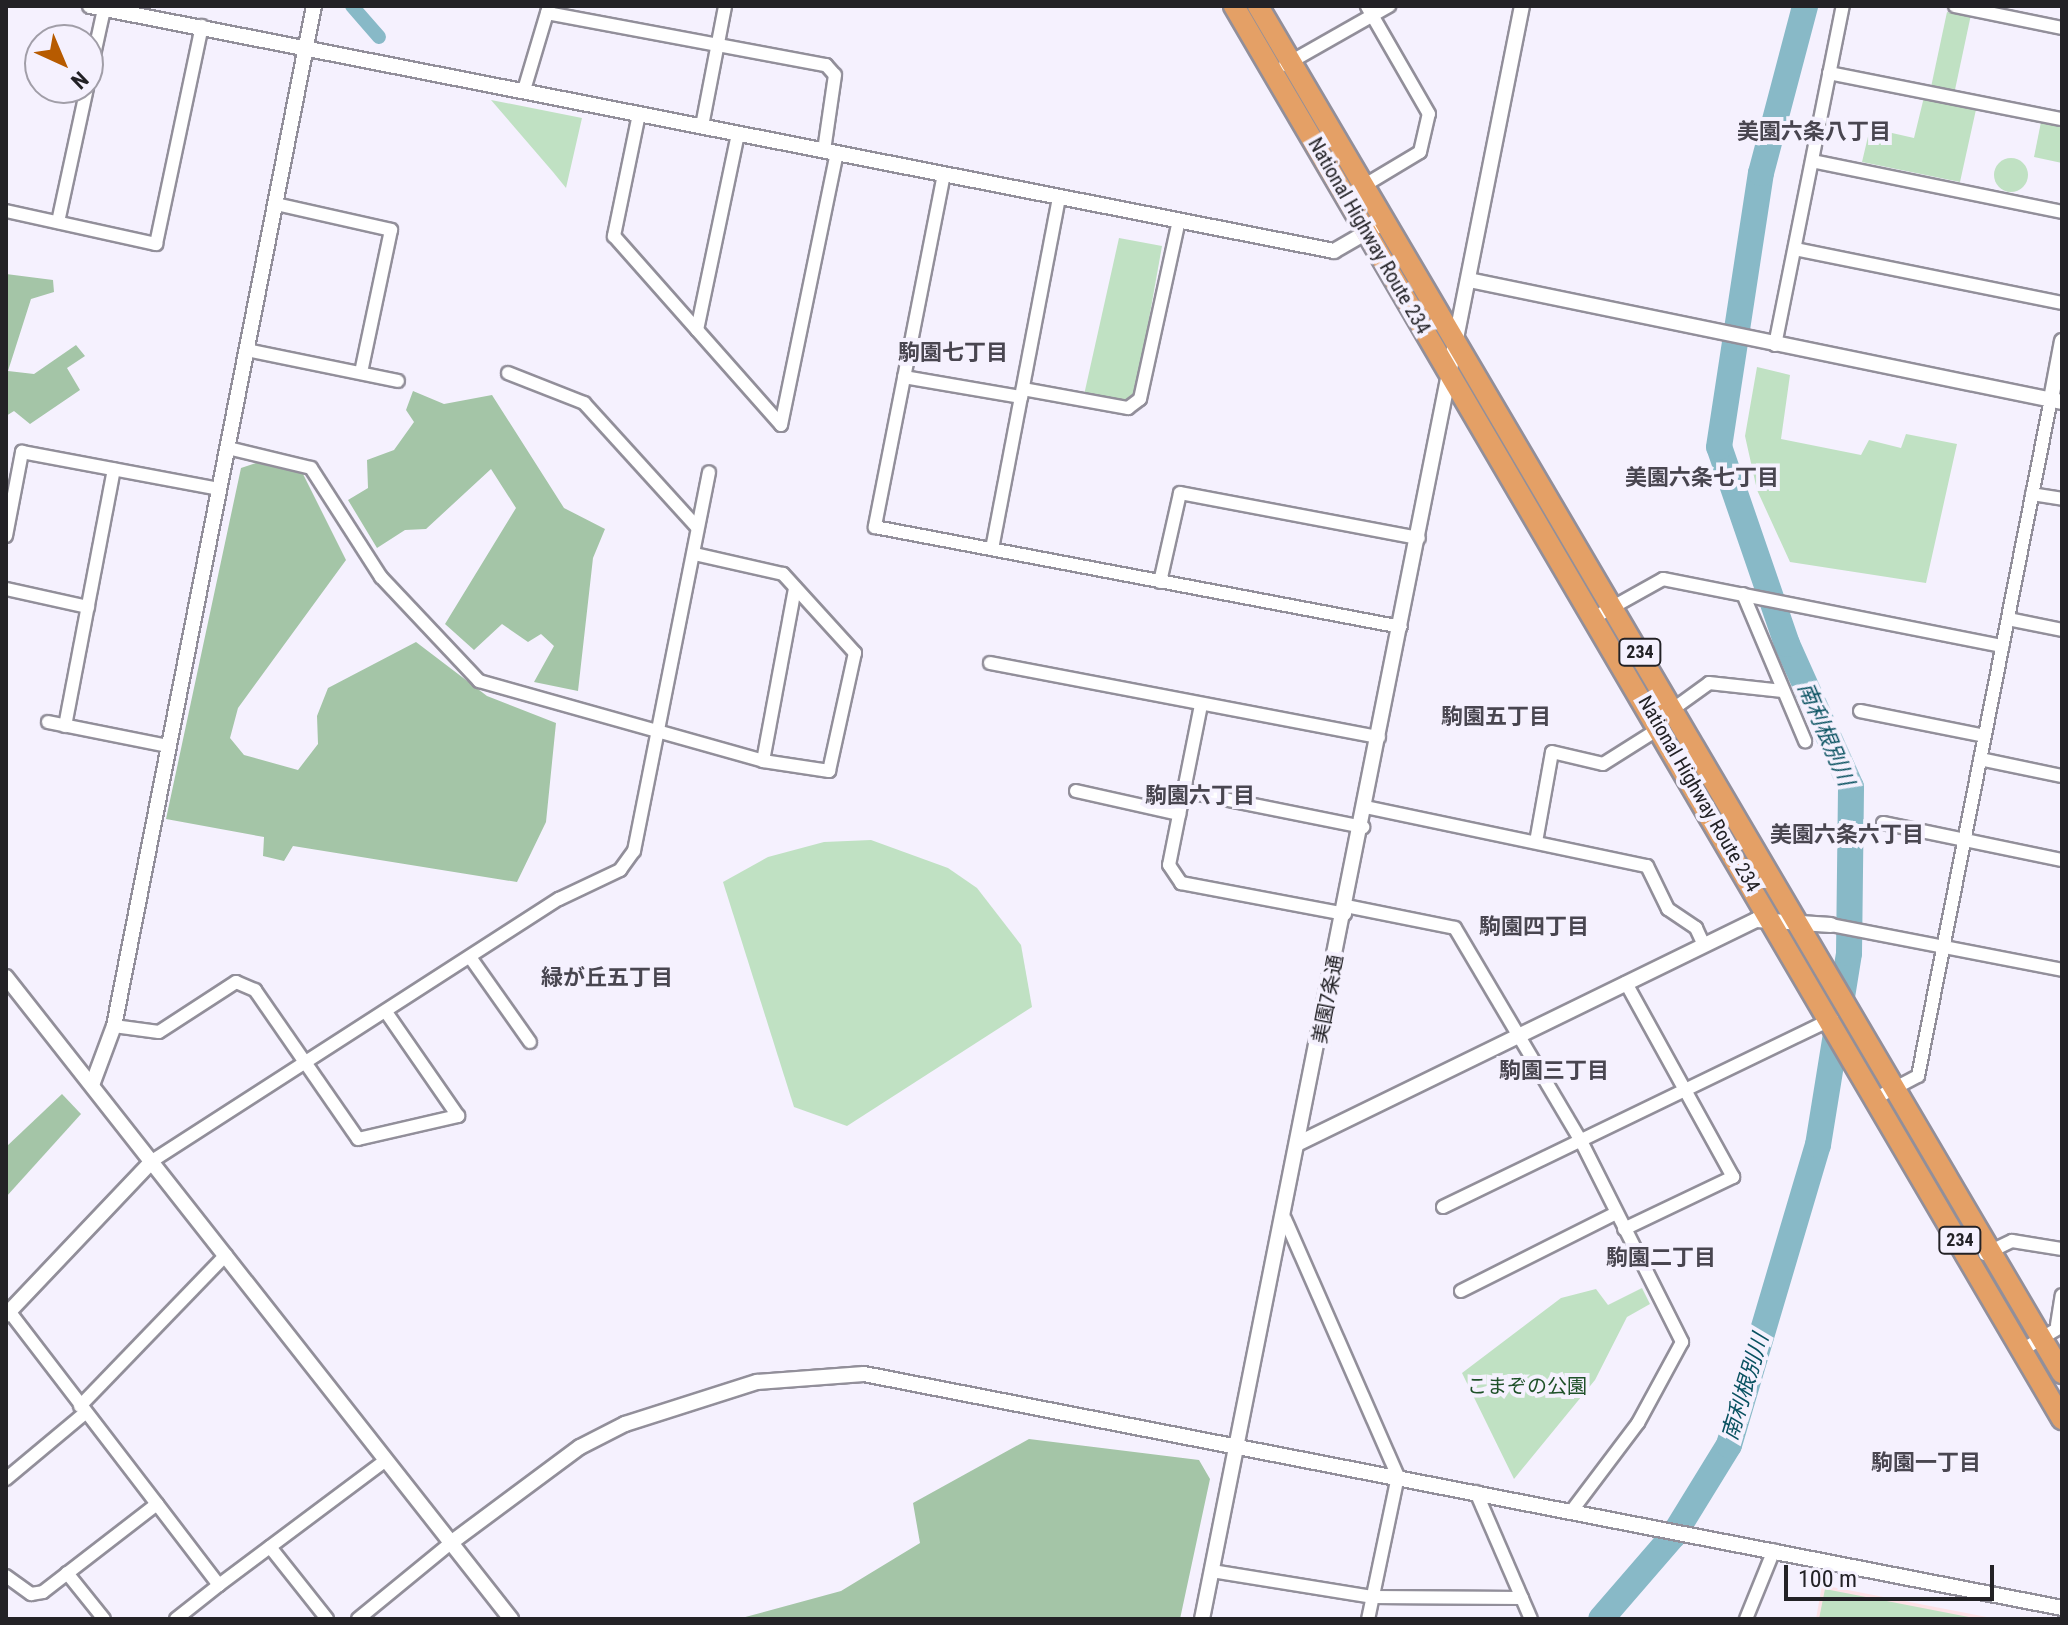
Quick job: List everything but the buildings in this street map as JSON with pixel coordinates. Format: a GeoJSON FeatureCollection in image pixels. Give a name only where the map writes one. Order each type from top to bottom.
{"type":"FeatureCollection","features":[{"type":"Feature","properties":{"kind":"highway","name":"National Highway Route 234"},"geometry":{"type":"LineString","coordinates":[[1234,6],[1365,185],[1452,339],[1827,965],[1992,1251],[2054,1330],[2062,1373]]}},
{"type":"Feature","properties":{"kind":"highway","name":"National Highway Route 234"},"geometry":{"type":"LineString","coordinates":[[1258,6],[1281,68],[1368,232],[1451,378],[1827,1010],[2062,1419]]}},
{"type":"Feature","properties":{"kind":"street"},"geometry":{"type":"LineString","coordinates":[[92,1085],[114,1026],[314,6]]}},
{"type":"Feature","properties":{"kind":"street"},"geometry":{"type":"LineString","coordinates":[[702,126],[725,6]]}},
{"type":"Feature","properties":{"kind":"street"},"geometry":{"type":"LineString","coordinates":[[1281,68],[1369,11],[1389,6]]}},
{"type":"Feature","properties":{"kind":"street","name":"美園7条通"},"geometry":{"type":"LineString","coordinates":[[1202,1619],[1285,1219],[1451,378],[1452,339],[1469,280],[1522,6]]}},
{"type":"Feature","properties":{"kind":"street"},"geometry":{"type":"LineString","coordinates":[[1775,345],[1843,6]]}},
{"type":"Feature","properties":{"kind":"street"},"geometry":{"type":"LineString","coordinates":[[1955,6],[2062,28]]}},
{"type":"Feature","properties":{"kind":"street"},"geometry":{"type":"LineString","coordinates":[[97,7],[307,45],[738,134],[1334,251],[1386,221]]}},
{"type":"Feature","properties":{"kind":"street"},"geometry":{"type":"LineString","coordinates":[[524,90],[548,9],[832,70],[830,152],[781,425],[614,236],[639,114]]}},
{"type":"Feature","properties":{"kind":"street"},"geometry":{"type":"LineString","coordinates":[[1365,185],[1420,152],[1429,114],[1369,11]]}},
{"type":"Feature","properties":{"kind":"street"},"geometry":{"type":"LineString","coordinates":[[6,211],[156,244],[202,26]]}},
{"type":"Feature","properties":{"kind":"street"},"geometry":{"type":"LineString","coordinates":[[1829,73],[2062,119]]}},
{"type":"Feature","properties":{"kind":"street"},"geometry":{"type":"LineString","coordinates":[[58,222],[83,104]]}},
{"type":"Feature","properties":{"kind":"street"},"geometry":{"type":"LineString","coordinates":[[697,330],[738,134]]}},
{"type":"Feature","properties":{"kind":"street"},"geometry":{"type":"LineString","coordinates":[[1812,161],[2062,212]]}},
{"type":"Feature","properties":{"kind":"street"},"geometry":{"type":"LineString","coordinates":[[944,174],[875,527],[1401,627]]}},
{"type":"Feature","properties":{"kind":"street"},"geometry":{"type":"LineString","coordinates":[[992,549],[1059,197]]}},
{"type":"Feature","properties":{"kind":"street"},"geometry":{"type":"LineString","coordinates":[[276,204],[391,230],[361,372]]}},
{"type":"Feature","properties":{"kind":"street"},"geometry":{"type":"LineString","coordinates":[[904,377],[1128,408],[1140,399],[1179,220]]}},
{"type":"Feature","properties":{"kind":"street"},"geometry":{"type":"LineString","coordinates":[[1795,249],[2062,303]]}},
{"type":"Feature","properties":{"kind":"street"},"geometry":{"type":"LineString","coordinates":[[1469,280],[1759,342],[2056,400]]}},
{"type":"Feature","properties":{"kind":"street"},"geometry":{"type":"LineString","coordinates":[[1878,1097],[1918,1076],[2032,494],[2056,400],[2062,341]]}},
{"type":"Feature","properties":{"kind":"street"},"geometry":{"type":"LineString","coordinates":[[247,350],[398,381]]}},
{"type":"Feature","properties":{"kind":"street"},"geometry":{"type":"LineString","coordinates":[[508,373],[584,403],[697,527]]}},
{"type":"Feature","properties":{"kind":"street"},"geometry":{"type":"LineString","coordinates":[[228,448],[311,468],[381,577],[479,681],[763,761],[829,771],[855,653],[783,574],[695,554]]}},
{"type":"Feature","properties":{"kind":"street"},"geometry":{"type":"LineString","coordinates":[[6,536],[22,452],[219,489]]}},
{"type":"Feature","properties":{"kind":"street"},"geometry":{"type":"LineString","coordinates":[[65,726],[114,470]]}},
{"type":"Feature","properties":{"kind":"street"},"geometry":{"type":"LineString","coordinates":[[219,1585],[8,1313],[152,1161],[470,957],[620,870],[634,851],[709,472]]}},
{"type":"Feature","properties":{"kind":"street"},"geometry":{"type":"LineString","coordinates":[[1160,582],[1180,493],[1419,538]]}},
{"type":"Feature","properties":{"kind":"street"},"geometry":{"type":"LineString","coordinates":[[2032,494],[2062,499]]}},
{"type":"Feature","properties":{"kind":"street"},"geometry":{"type":"LineString","coordinates":[[1595,617],[1663,579],[2002,646]]}},
{"type":"Feature","properties":{"kind":"street"},"geometry":{"type":"LineString","coordinates":[[763,761],[795,588]]}},
{"type":"Feature","properties":{"kind":"street"},"geometry":{"type":"LineString","coordinates":[[6,589],[88,607]]}},
{"type":"Feature","properties":{"kind":"street"},"geometry":{"type":"LineString","coordinates":[[1747,595],[1805,741]]}},
{"type":"Feature","properties":{"kind":"street"},"geometry":{"type":"LineString","coordinates":[[2008,619],[2062,630]]}},
{"type":"Feature","properties":{"kind":"street"},"geometry":{"type":"LineString","coordinates":[[990,663],[1379,737]]}},
{"type":"Feature","properties":{"kind":"street"},"geometry":{"type":"LineString","coordinates":[[1536,842],[1552,752],[1603,764],[1660,728],[1672,706],[1709,683],[1783,691]]}},
{"type":"Feature","properties":{"kind":"street"},"geometry":{"type":"LineString","coordinates":[[1201,705],[1169,865],[1181,883],[1455,928],[1581,1141],[1682,1342],[1638,1423],[1571,1512]]}},
{"type":"Feature","properties":{"kind":"street"},"geometry":{"type":"LineString","coordinates":[[1860,711],[1985,736]]}},
{"type":"Feature","properties":{"kind":"street"},"geometry":{"type":"LineString","coordinates":[[48,722],[168,746]]}},
{"type":"Feature","properties":{"kind":"street"},"geometry":{"type":"LineString","coordinates":[[1980,759],[2062,776]]}},
{"type":"Feature","properties":{"kind":"street"},"geometry":{"type":"LineString","coordinates":[[1076,791],[1179,814]]}},
{"type":"Feature","properties":{"kind":"street"},"geometry":{"type":"LineString","coordinates":[[1184,791],[1363,827]]}},
{"type":"Feature","properties":{"kind":"street"},"geometry":{"type":"LineString","coordinates":[[1366,807],[1647,866],[1668,909],[1696,928],[1704,945]]}},
{"type":"Feature","properties":{"kind":"street"},"geometry":{"type":"LineString","coordinates":[[1883,823],[2062,860]]}},
{"type":"Feature","properties":{"kind":"street"},"geometry":{"type":"LineString","coordinates":[[1299,1143],[1704,945],[1772,917],[1798,918],[2062,970]]}},
{"type":"Feature","properties":{"kind":"street"},"geometry":{"type":"LineString","coordinates":[[470,957],[530,1042]]}},
{"type":"Feature","properties":{"kind":"street"},"geometry":{"type":"LineString","coordinates":[[6,977],[511,1619]]}},
{"type":"Feature","properties":{"kind":"street"},"geometry":{"type":"LineString","coordinates":[[114,1026],[159,1032],[236,982],[255,990],[358,1139],[458,1116],[386,1012]]}},
{"type":"Feature","properties":{"kind":"street"},"geometry":{"type":"LineString","coordinates":[[1624,1229],[1733,1177],[1626,983]]}},
{"type":"Feature","properties":{"kind":"street"},"geometry":{"type":"LineString","coordinates":[[1443,1207],[1685,1090],[1827,1010]]}},
{"type":"Feature","properties":{"kind":"street"},"geometry":{"type":"LineString","coordinates":[[1461,1291],[1616,1213]]}},
{"type":"Feature","properties":{"kind":"street"},"geometry":{"type":"LineString","coordinates":[[1285,1219],[1398,1476],[1368,1619]]}},
{"type":"Feature","properties":{"kind":"street"},"geometry":{"type":"LineString","coordinates":[[1972,1262],[2012,1241],[2062,1249]]}},
{"type":"Feature","properties":{"kind":"street"},"geometry":{"type":"LineString","coordinates":[[6,1479],[82,1410],[226,1255]]}},
{"type":"Feature","properties":{"kind":"street"},"geometry":{"type":"LineString","coordinates":[[2022,1350],[2054,1330],[2062,1295]]}},
{"type":"Feature","properties":{"kind":"street"},"geometry":{"type":"LineString","coordinates":[[358,1619],[452,1542],[580,1447],[625,1424],[714,1391],[781,1379],[896,1377],[2062,1608]]}},
{"type":"Feature","properties":{"kind":"street"},"geometry":{"type":"LineString","coordinates":[[176,1619],[386,1460]]}},
{"type":"Feature","properties":{"kind":"street"},"geometry":{"type":"LineString","coordinates":[[1476,1492],[1531,1619]]}},
{"type":"Feature","properties":{"kind":"street"},"geometry":{"type":"LineString","coordinates":[[6,1576],[31,1594],[67,1573],[157,1504]]}},
{"type":"Feature","properties":{"kind":"street"},"geometry":{"type":"LineString","coordinates":[[270,1547],[327,1619]]}},
{"type":"Feature","properties":{"kind":"street"},"geometry":{"type":"LineString","coordinates":[[1746,1619],[1774,1550]]}},
{"type":"Feature","properties":{"kind":"street"},"geometry":{"type":"LineString","coordinates":[[1212,1571],[1372,1597],[1522,1598]]}},
{"type":"Feature","properties":{"kind":"street"},"geometry":{"type":"LineString","coordinates":[[67,1573],[104,1619]]}},
{"type":"Feature","properties":{"kind":"shaded area"},"geometry":{"type":"Polygon","coordinates":[[[1822,1585],[1997,1619],[1816,1619],[1822,1585]]]}},
{"type":"Feature","properties":{"kind":"green space"},"geometry":{"type":"Polygon","coordinates":[[[1947,12],[1970,17],[1955,90],[1931,85],[1947,12]]]}},
{"type":"Feature","properties":{"kind":"green space"},"geometry":{"type":"Polygon","coordinates":[[[1924,97],[1977,105],[1960,182],[1862,162],[1870,128],[1914,138],[1924,97]]]}},
{"type":"Feature","properties":{"kind":"green space"},"geometry":{"type":"Polygon","coordinates":[[[491,100],[582,118],[566,188],[553,172],[491,100]]]}},
{"type":"Feature","properties":{"kind":"green space"},"geometry":{"type":"Polygon","coordinates":[[[2041,122],[2062,127],[2062,163],[2034,157],[2041,122]]]}},
{"type":"Feature","properties":{"kind":"green space"},"geometry":{"type":"Polygon","coordinates":[[[2011,158],[2023,163],[2028,175],[2023,187],[2011,192],[1999,187],[1994,175],[1999,163],[2011,158]]]}},
{"type":"Feature","properties":{"kind":"green space"},"geometry":{"type":"Polygon","coordinates":[[[1119,238],[1162,246],[1136,392],[1126,402],[1084,395],[1119,238]]]}},
{"type":"Feature","properties":{"kind":"green space"},"geometry":{"type":"Polygon","coordinates":[[[6,274],[53,280],[54,292],[31,299],[8,371],[34,374],[76,345],[85,356],[67,368],[80,390],[30,424],[14,411],[6,416],[6,274]]]}},
{"type":"Feature","properties":{"kind":"green space"},"geometry":{"type":"Polygon","coordinates":[[[1757,367],[1790,375],[1781,439],[1861,455],[1869,440],[1901,448],[1906,434],[1957,444],[1926,583],[1790,562],[1757,490],[1745,436],[1757,367]]]}},
{"type":"Feature","properties":{"kind":"green space"},"geometry":{"type":"Polygon","coordinates":[[[413,391],[444,404],[492,395],[564,508],[605,529],[593,558],[578,691],[534,682],[554,646],[541,634],[528,642],[502,624],[474,650],[445,624],[516,508],[491,469],[426,529],[405,530],[377,548],[348,500],[368,488],[367,460],[394,450],[414,422],[406,410],[413,391]]]}},
{"type":"Feature","properties":{"kind":"green space"},"geometry":{"type":"Polygon","coordinates":[[[256,463],[303,474],[346,560],[238,708],[230,738],[244,755],[298,770],[318,744],[317,716],[328,688],[416,642],[487,696],[556,723],[546,822],[517,882],[293,846],[284,861],[263,856],[264,837],[166,819],[241,468],[256,463]]]}},
{"type":"Feature","properties":{"kind":"green space"},"geometry":{"type":"Polygon","coordinates":[[[871,840],[948,868],[977,888],[1021,945],[1032,1007],[847,1126],[794,1107],[723,882],[768,857],[824,842],[871,840]]]}},
{"type":"Feature","properties":{"kind":"green space"},"geometry":{"type":"Polygon","coordinates":[[[62,1094],[81,1114],[6,1197],[6,1147],[62,1094]]]}},
{"type":"Feature","properties":{"kind":"green space","name":"こまぞの公園"},"geometry":{"type":"Polygon","coordinates":[[[1642,1288],[1650,1304],[1627,1317],[1595,1380],[1514,1479],[1462,1373],[1561,1298],[1596,1289],[1608,1305],[1642,1288]]]}},
{"type":"Feature","properties":{"kind":"green space"},"geometry":{"type":"Polygon","coordinates":[[[1029,1439],[1199,1460],[1210,1479],[1180,1619],[738,1619],[841,1591],[920,1543],[913,1503],[1029,1439]]]}},
{"type":"Feature","properties":{"kind":"green space"},"geometry":{"type":"Polygon","coordinates":[[[1825,1589],[1979,1619],[1819,1619],[1825,1589]]]}},
{"type":"Feature","properties":{"kind":"waterway"},"geometry":{"type":"LineString","coordinates":[[352,6],[379,37]]}},
{"type":"Feature","properties":{"kind":"waterway","name":"南利根別川"},"geometry":{"type":"LineString","coordinates":[[1601,1619],[1673,1536],[1729,1445],[1818,1145],[1849,953],[1851,787],[1787,644],[1719,447],[1761,173],[1805,6]]}},
{"type":"Feature","properties":{"kind":"district","name":"美園六条八丁目"},"geometry":{"type":"Point","coordinates":[1814,132]}},
{"type":"Feature","properties":{"kind":"district","name":"駒園七丁目"},"geometry":{"type":"Point","coordinates":[953,353]}},
{"type":"Feature","properties":{"kind":"district","name":"美園六条七丁目"},"geometry":{"type":"Point","coordinates":[1702,478]}},
{"type":"Feature","properties":{"kind":"district","name":"駒園五丁目"},"geometry":{"type":"Point","coordinates":[1496,717]}},
{"type":"Feature","properties":{"kind":"district","name":"駒園六丁目"},"geometry":{"type":"Point","coordinates":[1200,796]}},
{"type":"Feature","properties":{"kind":"district","name":"美園六条六丁目"},"geometry":{"type":"Point","coordinates":[1847,835]}},
{"type":"Feature","properties":{"kind":"district","name":"駒園四丁目"},"geometry":{"type":"Point","coordinates":[1534,927]}},
{"type":"Feature","properties":{"kind":"district","name":"緑が丘五丁目"},"geometry":{"type":"Point","coordinates":[607,978]}},
{"type":"Feature","properties":{"kind":"district","name":"駒園三丁目"},"geometry":{"type":"Point","coordinates":[1554,1071]}},
{"type":"Feature","properties":{"kind":"district","name":"駒園二丁目"},"geometry":{"type":"Point","coordinates":[1661,1258]}},
{"type":"Feature","properties":{"kind":"district","name":"駒園一丁目"},"geometry":{"type":"Point","coordinates":[1926,1463]}}]}
